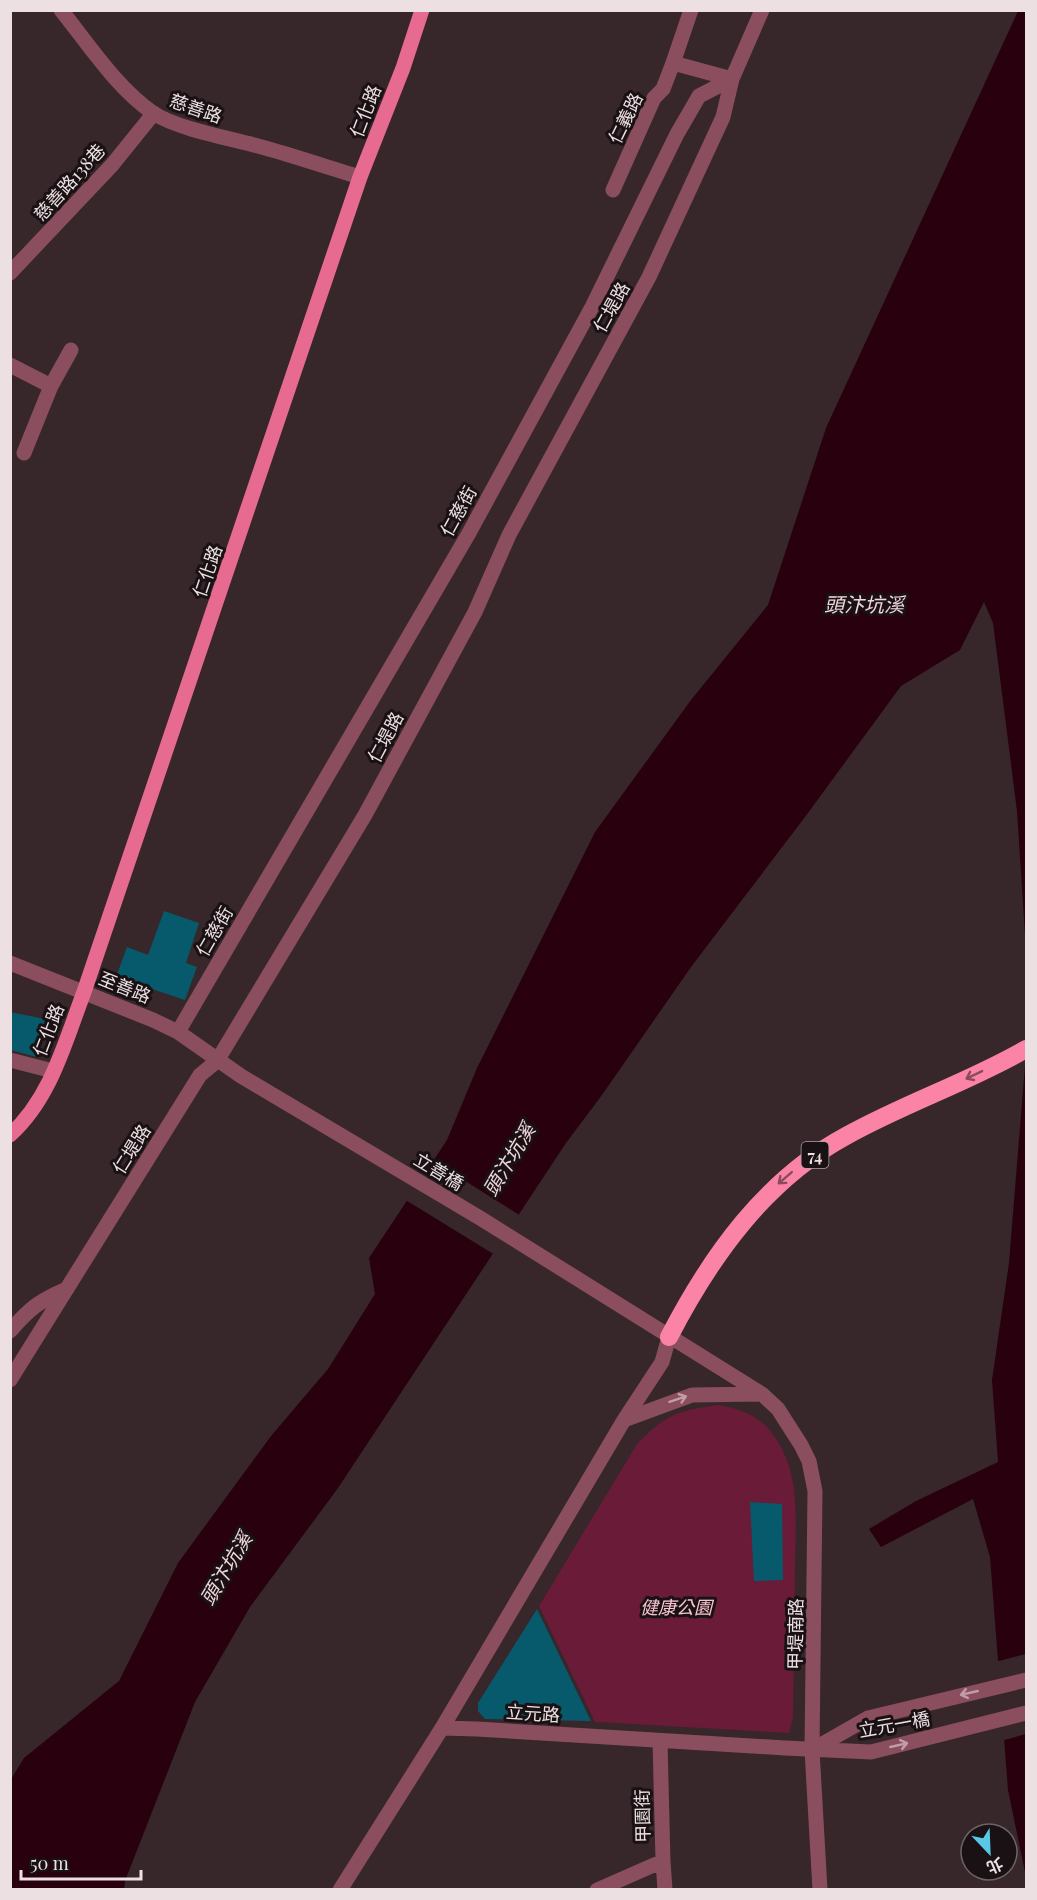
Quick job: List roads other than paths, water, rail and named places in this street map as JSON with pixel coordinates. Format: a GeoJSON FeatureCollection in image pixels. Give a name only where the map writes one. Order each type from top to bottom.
{"type":"FeatureCollection","features":[{"type":"Feature","properties":{"kind":"highway","name":"74"},"geometry":{"type":"LineString","coordinates":[[669,1337],[682,1311],[741,1224],[789,1174],[845,1136],[1026,1049]]}},
{"type":"Feature","properties":{"kind":"main road","name":"仁化路"},"geometry":{"type":"LineString","coordinates":[[10,1135],[21,1125],[41,1098],[54,1071],[84,992],[360,177],[403,68],[422,10]]}},
{"type":"Feature","properties":{"kind":"street","name":"慈善路"},"geometry":{"type":"LineString","coordinates":[[61,10],[107,68],[126,89],[154,113],[171,121],[224,138],[360,177]]}},
{"type":"Feature","properties":{"kind":"street","name":"仁義路"},"geometry":{"type":"LineString","coordinates":[[613,190],[654,98],[663,89],[692,10]]}},
{"type":"Feature","properties":{"kind":"street"},"geometry":{"type":"LineString","coordinates":[[673,63],[732,79],[762,10]]}},
{"type":"Feature","properties":{"kind":"street","name":"仁慈街"},"geometry":{"type":"LineString","coordinates":[[178,1032],[469,533],[592,307],[677,134],[699,96],[732,79]]}},
{"type":"Feature","properties":{"kind":"street","name":"仁堤路"},"geometry":{"type":"LineString","coordinates":[[10,1380],[200,1075],[217,1061],[365,815],[475,612],[509,535],[649,277],[723,117],[732,79]]}},
{"type":"Feature","properties":{"kind":"street","name":"慈善路138巷"},"geometry":{"type":"LineString","coordinates":[[10,273],[112,165],[154,113]]}},
{"type":"Feature","properties":{"kind":"street"},"geometry":{"type":"LineString","coordinates":[[24,453],[51,386],[71,350]]}},
{"type":"Feature","properties":{"kind":"street"},"geometry":{"type":"LineString","coordinates":[[10,365],[51,386]]}},
{"type":"Feature","properties":{"kind":"street","name":"至善路"},"geometry":{"type":"LineString","coordinates":[[10,963],[153,1020],[178,1032],[217,1061]]}},
{"type":"Feature","properties":{"kind":"street"},"geometry":{"type":"LineString","coordinates":[[10,1060],[54,1071]]}},
{"type":"Feature","properties":{"kind":"street","name":"立善橋"},"geometry":{"type":"LineString","coordinates":[[217,1061],[480,1218],[669,1337]]}},
{"type":"Feature","properties":{"kind":"street"},"geometry":{"type":"LineString","coordinates":[[10,1331],[37,1303],[67,1288]]}},
{"type":"Feature","properties":{"kind":"street"},"geometry":{"type":"LineString","coordinates":[[340,1890],[442,1728],[624,1420],[662,1362],[669,1337]]}},
{"type":"Feature","properties":{"kind":"street","name":"甲堤南路"},"geometry":{"type":"LineString","coordinates":[[669,1337],[762,1394],[778,1409],[809,1461],[814,1485],[816,1526],[812,1750],[820,1890]]}},
{"type":"Feature","properties":{"kind":"street"},"geometry":{"type":"LineString","coordinates":[[624,1420],[692,1395],[762,1394]]}},
{"type":"Feature","properties":{"kind":"street","name":"立元一橋"},"geometry":{"type":"LineString","coordinates":[[812,1750],[868,1718],[1026,1680]]}},
{"type":"Feature","properties":{"kind":"street","name":"立元一橋"},"geometry":{"type":"LineString","coordinates":[[812,1750],[871,1752],[1026,1713]]}},
{"type":"Feature","properties":{"kind":"street","name":"立元路"},"geometry":{"type":"LineString","coordinates":[[442,1728],[812,1750]]}},
{"type":"Feature","properties":{"kind":"street","name":"甲園街"},"geometry":{"type":"LineString","coordinates":[[660,1741],[665,1890]]}},
{"type":"Feature","properties":{"kind":"street"},"geometry":{"type":"LineString","coordinates":[[597,1890],[663,1861]]}},
{"type":"Feature","properties":{"kind":"water","name":"頭汴坑溪"},"geometry":{"type":"Polygon","coordinates":[[[1018,11],[1026,11],[1026,950],[1017,811],[993,623],[984,602],[960,650],[901,686],[691,967],[566,1143],[338,1488],[250,1607],[195,1702],[125,1881],[124,1889],[11,1889],[10,1781],[24,1758],[119,1681],[178,1563],[271,1436],[328,1369],[375,1294],[369,1258],[447,1140],[477,1068],[595,832],[691,700],[768,605],[826,428],[1018,11]]]}},
{"type":"Feature","properties":{"kind":"water"},"geometry":{"type":"Polygon","coordinates":[[[1026,1053],[1026,1877],[1019,1843],[1019,1822],[1015,1822],[1008,1790],[990,1557],[973,1499],[881,1547],[869,1529],[916,1501],[998,1462],[992,1380],[1009,1263],[1026,1053]]]}},
{"type":"Feature","properties":{"kind":"park label","name":"健康公園"},"geometry":{"type":"Point","coordinates":[676,1607]}}]}
